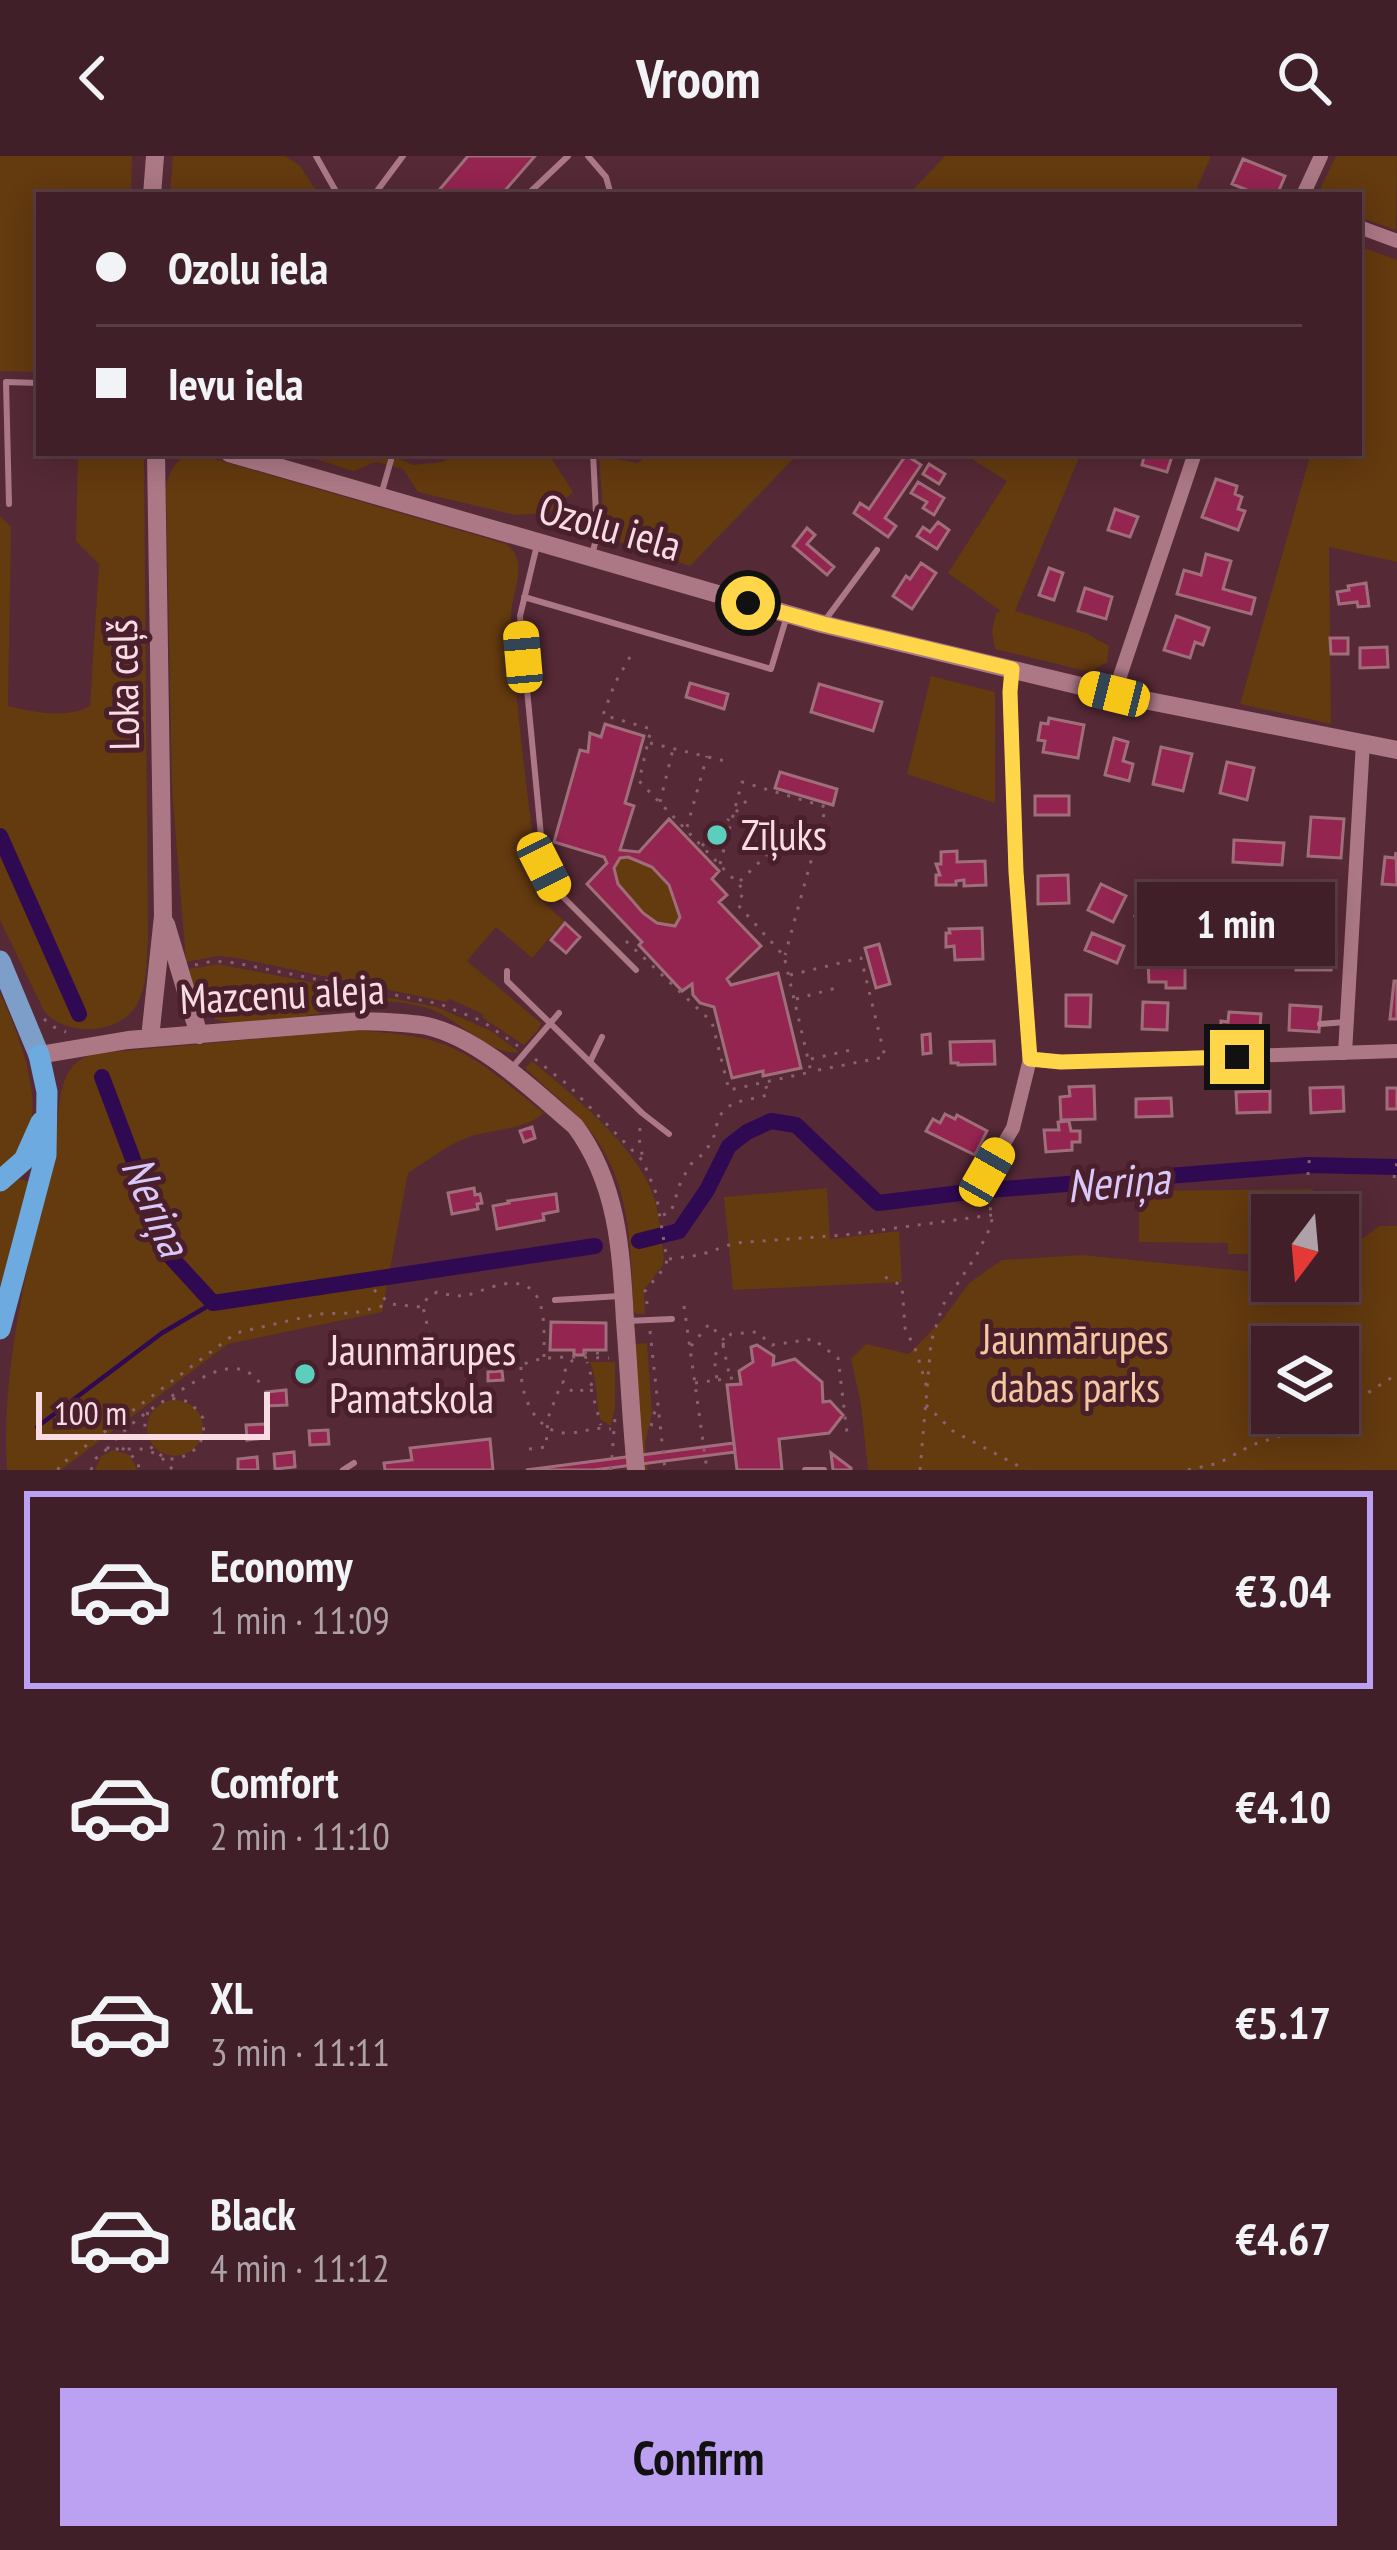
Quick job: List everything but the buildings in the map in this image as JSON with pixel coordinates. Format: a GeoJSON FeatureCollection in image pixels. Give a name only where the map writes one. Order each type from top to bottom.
{"type":"FeatureCollection","features":[{"type":"Feature","properties":{"kind":"highway"},"geometry":{"type":"LineString","coordinates":[[0,1329],[46,1155],[47,1105],[39,1055]]}},
{"type":"Feature","properties":{"kind":"highway"},"geometry":{"type":"LineString","coordinates":[[0,1180],[23,1160],[47,1105]]}},
{"type":"Feature","properties":{"kind":"main road"},"geometry":{"type":"LineString","coordinates":[[152,192],[154,156]]}},
{"type":"Feature","properties":{"kind":"main road","name":"Loka ceļš"},"geometry":{"type":"LineString","coordinates":[[150,1038],[164,916],[156,456]]}},
{"type":"Feature","properties":{"kind":"main road","name":"Ozolu iela"},"geometry":{"type":"LineString","coordinates":[[239,456],[823,624],[1114,694],[1397,750]]}},
{"type":"Feature","properties":{"kind":"main road","name":"Loka ceļš"},"geometry":{"type":"LineString","coordinates":[[164,916],[200,1035]]}},
{"type":"Feature","properties":{"kind":"main road"},"geometry":{"type":"LineString","coordinates":[[0,961],[39,1055]]}},
{"type":"Feature","properties":{"kind":"main road","name":"Mazcenu aleja"},"geometry":{"type":"LineString","coordinates":[[39,1055],[150,1038],[398,1022],[458,1038],[508,1072],[575,1126],[597,1163],[614,1210],[636,1470]]}},
{"type":"Feature","properties":{"kind":"street"},"geometry":{"type":"LineString","coordinates":[[1304,192],[1321,156]]}},
{"type":"Feature","properties":{"kind":"street"},"geometry":{"type":"LineString","coordinates":[[1362,228],[1397,241]]}},
{"type":"Feature","properties":{"kind":"street"},"geometry":{"type":"LineString","coordinates":[[1114,694],[1194,456]]}},
{"type":"Feature","properties":{"kind":"street"},"geometry":{"type":"LineString","coordinates":[[987,1172],[1012,1128],[1030,1059],[1016,872],[1012,669]]}},
{"type":"Feature","properties":{"kind":"street"},"geometry":{"type":"LineString","coordinates":[[1345,1053],[1364,742]]}},
{"type":"Feature","properties":{"kind":"street"},"geometry":{"type":"LineString","coordinates":[[1030,1059],[1061,1062],[1397,1051]]}},
{"type":"Feature","properties":{"kind":"lane"},"geometry":{"type":"LineString","coordinates":[[316,156],[336,192]]}},
{"type":"Feature","properties":{"kind":"lane"},"geometry":{"type":"LineString","coordinates":[[376,192],[403,156]]}},
{"type":"Feature","properties":{"kind":"lane"},"geometry":{"type":"LineString","coordinates":[[530,192],[568,156]]}},
{"type":"Feature","properties":{"kind":"lane"},"geometry":{"type":"LineString","coordinates":[[588,156],[606,177],[610,192]]}},
{"type":"Feature","properties":{"kind":"lane"},"geometry":{"type":"LineString","coordinates":[[9,504],[6,382],[36,382]]}},
{"type":"Feature","properties":{"kind":"lane"},"geometry":{"type":"LineString","coordinates":[[591,559],[597,534],[593,456]]}},
{"type":"Feature","properties":{"kind":"lane"},"geometry":{"type":"LineString","coordinates":[[380,498],[391,460]]}},
{"type":"Feature","properties":{"kind":"lane"},"geometry":{"type":"LineString","coordinates":[[537,543],[520,616],[544,867],[555,889],[636,970]]}},
{"type":"Feature","properties":{"kind":"lane"},"geometry":{"type":"LineString","coordinates":[[823,624],[877,550]]}},
{"type":"Feature","properties":{"kind":"lane"},"geometry":{"type":"LineString","coordinates":[[524,597],[771,669],[788,614]]}},
{"type":"Feature","properties":{"kind":"lane"},"geometry":{"type":"LineString","coordinates":[[507,971],[507,981],[669,1134]]}},
{"type":"Feature","properties":{"kind":"lane"},"geometry":{"type":"LineString","coordinates":[[508,1072],[560,1013]]}},
{"type":"Feature","properties":{"kind":"lane"},"geometry":{"type":"LineString","coordinates":[[1320,1024],[1346,1022]]}},
{"type":"Feature","properties":{"kind":"lane"},"geometry":{"type":"LineString","coordinates":[[590,1062],[602,1037]]}},
{"type":"Feature","properties":{"kind":"lane"},"geometry":{"type":"LineString","coordinates":[[555,1300],[624,1296]]}},
{"type":"Feature","properties":{"kind":"lane"},"geometry":{"type":"LineString","coordinates":[[626,1322],[672,1319]]}},
{"type":"Feature","properties":{"kind":"lane"},"geometry":{"type":"LineString","coordinates":[[343,1470],[354,1463]]}},
{"type":"Feature","properties":{"kind":"lane"},"geometry":{"type":"LineString","coordinates":[[806,1470],[824,1470]]}},
{"type":"Feature","properties":{"kind":"path"},"geometry":{"type":"LineString","coordinates":[[634,650],[603,715],[651,729],[639,781],[744,890],[738,905],[784,956]]}},
{"type":"Feature","properties":{"kind":"path"},"geometry":{"type":"LineString","coordinates":[[647,742],[724,761]]}},
{"type":"Feature","properties":{"kind":"path"},"geometry":{"type":"LineString","coordinates":[[659,803],[673,749]]}},
{"type":"Feature","properties":{"kind":"path"},"geometry":{"type":"LineString","coordinates":[[686,829],[707,756]]}},
{"type":"Feature","properties":{"kind":"path"},"geometry":{"type":"LineString","coordinates":[[719,864],[742,782],[826,807],[784,956],[812,1072]]}},
{"type":"Feature","properties":{"kind":"path"},"geometry":{"type":"LineString","coordinates":[[702,846],[751,796]]}},
{"type":"Feature","properties":{"kind":"path"},"geometry":{"type":"LineString","coordinates":[[738,883],[778,845]]}},
{"type":"Feature","properties":{"kind":"path"},"geometry":{"type":"LineString","coordinates":[[626,941],[712,1022],[730,1090],[885,1057],[861,958],[788,976]]}},
{"type":"Feature","properties":{"kind":"path"},"geometry":{"type":"LineString","coordinates":[[794,999],[836,988]]}},
{"type":"Feature","properties":{"kind":"path"},"geometry":{"type":"LineString","coordinates":[[36,1008],[54,1027],[75,1033]]}},
{"type":"Feature","properties":{"kind":"path"},"geometry":{"type":"LineString","coordinates":[[809,1060],[855,1049]]}},
{"type":"Feature","properties":{"kind":"path"},"geometry":{"type":"LineString","coordinates":[[665,1470],[646,1291],[667,1260],[662,1219],[671,1212],[680,1181],[713,1140],[719,1116],[733,1103],[768,1095],[766,1083]]}},
{"type":"Feature","properties":{"kind":"path"},"geometry":{"type":"LineString","coordinates":[[639,1138],[643,1161]]}},
{"type":"Feature","properties":{"kind":"path"},"geometry":{"type":"LineString","coordinates":[[1308,1175],[1310,1151]]}},
{"type":"Feature","properties":{"kind":"path"},"geometry":{"type":"LineString","coordinates":[[1394,1178],[1397,1162]]}},
{"type":"Feature","properties":{"kind":"path"},"geometry":{"type":"LineString","coordinates":[[920,1470],[937,1319],[992,1224],[990,1203]]}},
{"type":"Feature","properties":{"kind":"path"},"geometry":{"type":"LineString","coordinates":[[667,1260],[735,1243],[844,1235],[992,1215]]}},
{"type":"Feature","properties":{"kind":"path"},"geometry":{"type":"LineString","coordinates":[[885,1277],[902,1286],[905,1328],[926,1387]]}},
{"type":"Feature","properties":{"kind":"path"},"geometry":{"type":"LineString","coordinates":[[544,1357],[541,1303],[529,1288],[497,1286],[475,1295],[437,1292],[427,1298],[423,1307],[435,1358],[447,1367],[521,1366],[544,1357],[616,1358]]}},
{"type":"Feature","properties":{"kind":"path"},"geometry":{"type":"LineString","coordinates":[[374,1290],[391,1304]]}},
{"type":"Feature","properties":{"kind":"path"},"geometry":{"type":"LineString","coordinates":[[58,1470],[236,1333],[318,1314],[354,1313],[391,1304],[423,1307]]}},
{"type":"Feature","properties":{"kind":"path"},"geometry":{"type":"LineString","coordinates":[[684,1306],[707,1470]]}},
{"type":"Feature","properties":{"kind":"path"},"geometry":{"type":"LineString","coordinates":[[690,1347],[709,1324],[724,1342],[730,1378]]}},
{"type":"Feature","properties":{"kind":"path"},"geometry":{"type":"LineString","coordinates":[[717,1380],[714,1356],[731,1334],[757,1332],[772,1345],[813,1340],[838,1358],[847,1433]]}},
{"type":"Feature","properties":{"kind":"path"},"geometry":{"type":"LineString","coordinates":[[768,1352],[772,1345]]}},
{"type":"Feature","properties":{"kind":"path"},"geometry":{"type":"LineString","coordinates":[[529,1449],[546,1447],[547,1427],[566,1366],[580,1357]]}},
{"type":"Feature","properties":{"kind":"path"},"geometry":{"type":"LineString","coordinates":[[563,1384],[574,1393],[593,1382],[580,1357]]}},
{"type":"Feature","properties":{"kind":"path"},"geometry":{"type":"LineString","coordinates":[[521,1366],[520,1383],[541,1423],[568,1433],[602,1427],[613,1430]]}},
{"type":"Feature","properties":{"kind":"path"},"geometry":{"type":"LineString","coordinates":[[92,1469],[95,1459],[156,1404],[210,1373],[243,1369],[262,1385]]}},
{"type":"Feature","properties":{"kind":"path"},"geometry":{"type":"LineString","coordinates":[[1359,1398],[1397,1374]]}},
{"type":"Feature","properties":{"kind":"path"},"geometry":{"type":"LineString","coordinates":[[694,1383],[739,1377]]}},
{"type":"Feature","properties":{"kind":"path"},"geometry":{"type":"LineString","coordinates":[[589,1388],[602,1427]]}},
{"type":"Feature","properties":{"kind":"path"},"geometry":{"type":"LineString","coordinates":[[107,1449],[141,1449],[169,1459],[190,1455],[203,1439],[203,1418],[190,1402],[169,1398]]}},
{"type":"Feature","properties":{"kind":"path"},"geometry":{"type":"LineString","coordinates":[[924,1403],[953,1430],[1026,1470]]}},
{"type":"Feature","properties":{"kind":"path"},"geometry":{"type":"LineString","coordinates":[[156,1404],[144,1424],[145,1436],[173,1470]]}},
{"type":"Feature","properties":{"kind":"path"},"geometry":{"type":"LineString","coordinates":[[1188,1470],[1215,1467],[1252,1444],[1284,1434]]}},
{"type":"Feature","properties":{"kind":"path"},"geometry":{"type":"LineString","coordinates":[[121,1447],[138,1461],[139,1470]]}},
{"type":"Feature","properties":{"kind":"green space"},"geometry":{"type":"Polygon","coordinates":[[[0,156],[132,156],[131,192],[36,192],[36,372],[0,371],[0,156]]]}},
{"type":"Feature","properties":{"kind":"green space"},"geometry":{"type":"Polygon","coordinates":[[[173,156],[285,156],[300,166],[317,192],[170,192],[173,156]]]}},
{"type":"Feature","properties":{"kind":"green space"},"geometry":{"type":"Polygon","coordinates":[[[945,156],[1211,156],[1195,192],[911,192],[945,156]]]}},
{"type":"Feature","properties":{"kind":"green space"},"geometry":{"type":"Polygon","coordinates":[[[1336,156],[1397,156],[1396,230],[1362,218],[1362,192],[1320,189],[1336,156]]]}},
{"type":"Feature","properties":{"kind":"green space"},"geometry":{"type":"Polygon","coordinates":[[[1362,247],[1397,260],[1397,562],[1329,547],[1331,724],[1240,704],[1310,456],[1362,456],[1362,247]]]}},
{"type":"Feature","properties":{"kind":"green space"},"geometry":{"type":"Polygon","coordinates":[[[78,456],[144,456],[146,974],[140,999],[127,1016],[91,1029],[65,1025],[44,1011],[0,920],[0,516],[11,527],[8,706],[60,713],[90,706],[99,564],[76,541],[78,456]]]}},
{"type":"Feature","properties":{"kind":"green space"},"geometry":{"type":"Polygon","coordinates":[[[204,456],[506,544],[514,552],[518,570],[511,611],[513,656],[541,900],[564,921],[532,958],[496,927],[467,961],[541,1023],[524,1045],[483,1014],[450,999],[446,1002],[237,958],[186,962],[172,790],[166,486],[183,458],[204,456]]]}},
{"type":"Feature","properties":{"kind":"green space"},"geometry":{"type":"Polygon","coordinates":[[[306,456],[394,456],[413,465],[453,456],[550,456],[573,492],[549,513],[515,515],[418,492],[403,469],[376,462],[353,471],[306,456]]]}},
{"type":"Feature","properties":{"kind":"green space"},"geometry":{"type":"Polygon","coordinates":[[[599,456],[638,463],[645,456],[796,456],[690,566],[605,537],[599,456]]]}},
{"type":"Feature","properties":{"kind":"green space"},"geometry":{"type":"Polygon","coordinates":[[[967,456],[1080,456],[1015,611],[1086,633],[1109,646],[1107,662],[1090,672],[995,649],[992,631],[996,613],[1001,611],[948,573],[1007,481],[967,456]]]}},
{"type":"Feature","properties":{"kind":"green space"},"geometry":{"type":"Polygon","coordinates":[[[931,676],[995,692],[995,803],[907,774],[931,676]]]}},
{"type":"Feature","properties":{"kind":"green space"},"geometry":{"type":"Polygon","coordinates":[[[628,857],[656,872],[668,887],[680,917],[675,926],[654,920],[628,898],[614,868],[620,858],[628,857]]]}},
{"type":"Feature","properties":{"kind":"green space"},"geometry":{"type":"Polygon","coordinates":[[[218,964],[437,1007],[491,1031],[519,1052],[498,1049],[438,1012],[399,1003],[266,1022],[219,1021],[202,1009],[189,969],[218,964]]]}},
{"type":"Feature","properties":{"kind":"green space"},"geometry":{"type":"Polygon","coordinates":[[[0,993],[28,1071],[32,1114],[21,1150],[0,1169],[0,993]]]}},
{"type":"Feature","properties":{"kind":"green space"},"geometry":{"type":"Polygon","coordinates":[[[356,1030],[416,1037],[450,1047],[487,1068],[544,1113],[528,1123],[461,1140],[408,1173],[382,1312],[228,1344],[61,1470],[7,1470],[8,1390],[19,1310],[54,1152],[62,1088],[73,1066],[101,1053],[356,1030]]]}},
{"type":"Feature","properties":{"kind":"green space"},"geometry":{"type":"Polygon","coordinates":[[[532,1061],[603,1124],[647,1181],[657,1207],[664,1256],[663,1265],[644,1290],[645,1314],[633,1311],[626,1214],[612,1168],[586,1126],[525,1068],[532,1061]]]}},
{"type":"Feature","properties":{"kind":"green space"},"geometry":{"type":"Polygon","coordinates":[[[20,1179],[30,1182],[0,1291],[0,1189],[20,1179]]]}},
{"type":"Feature","properties":{"kind":"green space"},"geometry":{"type":"Polygon","coordinates":[[[827,1188],[830,1239],[899,1231],[902,1282],[733,1290],[724,1197],[827,1188]]]}},
{"type":"Feature","properties":{"kind":"green space"},"geometry":{"type":"Polygon","coordinates":[[[1313,1189],[1312,1194],[1251,1194],[1251,1254],[1228,1254],[1228,1243],[1139,1242],[1139,1191],[1313,1189]]]}},
{"type":"Feature","properties":{"kind":"green space","name":"Jaunmārupes dabas parks"},"geometry":{"type":"Polygon","coordinates":[[[1379,1226],[1397,1226],[1397,1470],[868,1470],[851,1359],[866,1344],[909,1354],[969,1283],[1002,1260],[1082,1255],[1251,1272],[1251,1302],[1359,1302],[1359,1241],[1379,1226]]]}},
{"type":"Feature","properties":{"kind":"green space"},"geometry":{"type":"Polygon","coordinates":[[[647,1343],[652,1413],[645,1444],[648,1470],[642,1470],[634,1344],[647,1343]]]}},
{"type":"Feature","properties":{"kind":"green space"},"geometry":{"type":"Polygon","coordinates":[[[590,1362],[615,1362],[611,1426],[600,1419],[590,1362]]]}},
{"type":"Feature","properties":{"kind":"green space"},"geometry":{"type":"Polygon","coordinates":[[[175,1400],[194,1409],[203,1428],[194,1447],[175,1456],[156,1447],[147,1428],[156,1409],[175,1400]]]}},
{"type":"Feature","properties":{"kind":"green space"},"geometry":{"type":"Polygon","coordinates":[[[113,1450],[130,1455],[137,1470],[95,1470],[101,1456],[113,1450]]]}},
{"type":"Feature","properties":{"kind":"waterway","name":"Neriņa"},"geometry":{"type":"LineString","coordinates":[[0,836],[79,1014]]}},
{"type":"Feature","properties":{"kind":"waterway","name":"Neriņa"},"geometry":{"type":"LineString","coordinates":[[102,1077],[169,1255],[213,1303],[595,1246]]}},
{"type":"Feature","properties":{"kind":"waterway","name":"Neriņa"},"geometry":{"type":"LineString","coordinates":[[639,1241],[679,1231],[729,1146],[771,1121],[796,1125],[878,1203],[1308,1165],[1397,1167]]}},
{"type":"Feature","properties":{"kind":"waterway"},"geometry":{"type":"LineString","coordinates":[[37,1427],[162,1333],[213,1303]]}},
{"type":"Feature","properties":{"kind":"place","name":"Zīļuks"},"geometry":{"type":"Point","coordinates":[717,835]}},
{"type":"Feature","properties":{"kind":"place","name":"Jaunmārupes Pamatskola"},"geometry":{"type":"Point","coordinates":[305,1374]}},
{"type":"Feature","properties":{"kind":"route"},"geometry":{"type":"LineString","coordinates":[[748,603],[1012,669],[1016,872],[1030,1059],[1237,1057]]}}]}
